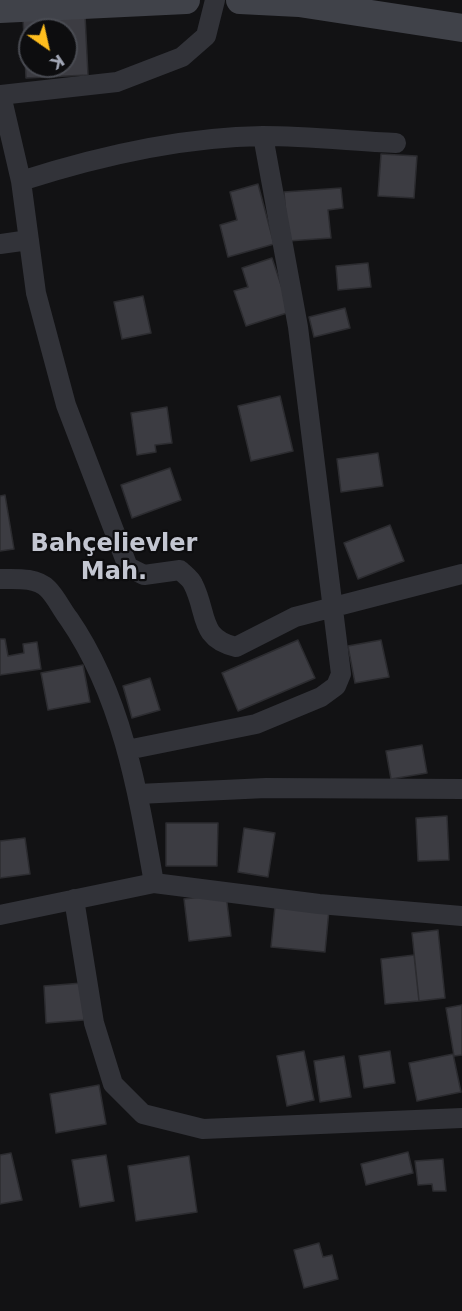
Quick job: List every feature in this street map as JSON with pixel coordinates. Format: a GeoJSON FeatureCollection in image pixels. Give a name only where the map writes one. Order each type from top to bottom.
{"type":"FeatureCollection","features":[{"type":"Feature","properties":{"kind":"street"},"geometry":{"type":"LineString","coordinates":[[0,9],[186,0]]}},
{"type":"Feature","properties":{"kind":"street"},"geometry":{"type":"LineString","coordinates":[[215,0],[206,36],[182,57],[117,82],[1,95],[21,181],[36,293],[66,405],[128,567],[144,575],[180,570],[193,583],[205,625],[219,643],[236,647],[295,617],[462,574]]}},
{"type":"Feature","properties":{"kind":"street"},"geometry":{"type":"LineString","coordinates":[[240,0],[391,9],[462,28]]}},
{"type":"Feature","properties":{"kind":"street"},"geometry":{"type":"LineString","coordinates":[[21,181],[69,166],[179,143],[263,136],[396,143]]}},
{"type":"Feature","properties":{"kind":"street"},"geometry":{"type":"LineString","coordinates":[[127,750],[255,724],[321,697],[336,687],[341,675],[298,327],[263,136]]}},
{"type":"Feature","properties":{"kind":"street"},"geometry":{"type":"LineString","coordinates":[[0,244],[29,240]]}},
{"type":"Feature","properties":{"kind":"street"},"geometry":{"type":"LineString","coordinates":[[0,579],[27,579],[47,588],[87,646],[112,701],[127,750],[138,794],[154,883]]}},
{"type":"Feature","properties":{"kind":"street"},"geometry":{"type":"LineString","coordinates":[[138,794],[266,788],[462,789]]}},
{"type":"Feature","properties":{"kind":"street"},"geometry":{"type":"LineString","coordinates":[[0,915],[154,883],[319,904],[462,916]]}},
{"type":"Feature","properties":{"kind":"street"},"geometry":{"type":"LineString","coordinates":[[74,898],[94,1023],[106,1064],[113,1084],[143,1114],[203,1129],[462,1118]]}},
{"type":"Feature","properties":{"kind":"street"},"geometry":{"type":"LineString","coordinates":[[0,899],[37,907]]}},
{"type":"Feature","properties":{"kind":"building"},"geometry":{"type":"Polygon","coordinates":[[[85,15],[88,75],[78,75],[78,18],[23,18],[85,15]]]}},
{"type":"Feature","properties":{"kind":"building"},"geometry":{"type":"Polygon","coordinates":[[[381,154],[417,156],[414,198],[378,196],[381,154]]]}},
{"type":"Feature","properties":{"kind":"building"},"geometry":{"type":"Polygon","coordinates":[[[258,184],[274,244],[228,257],[220,225],[237,220],[230,192],[258,184]]]}},
{"type":"Feature","properties":{"kind":"building"},"geometry":{"type":"Polygon","coordinates":[[[341,188],[343,208],[328,210],[331,238],[288,241],[284,192],[341,188]]]}},
{"type":"Feature","properties":{"kind":"building"},"geometry":{"type":"Polygon","coordinates":[[[272,258],[290,312],[246,326],[234,291],[248,287],[242,268],[272,258]]]}},
{"type":"Feature","properties":{"kind":"building"},"geometry":{"type":"Polygon","coordinates":[[[368,263],[371,287],[338,290],[336,266],[368,263]]]}},
{"type":"Feature","properties":{"kind":"building"},"geometry":{"type":"Polygon","coordinates":[[[143,296],[151,333],[122,339],[114,302],[143,296]]]}},
{"type":"Feature","properties":{"kind":"building"},"geometry":{"type":"Polygon","coordinates":[[[345,308],[350,328],[314,337],[309,317],[345,308]]]}},
{"type":"Feature","properties":{"kind":"building"},"geometry":{"type":"Polygon","coordinates":[[[280,396],[293,451],[251,461],[238,406],[280,396]]]}},
{"type":"Feature","properties":{"kind":"building"},"geometry":{"type":"Polygon","coordinates":[[[167,407],[172,443],[155,445],[156,452],[137,455],[131,413],[167,407]]]}},
{"type":"Feature","properties":{"kind":"building"},"geometry":{"type":"Polygon","coordinates":[[[378,453],[383,486],[341,492],[337,459],[378,453]]]}},
{"type":"Feature","properties":{"kind":"building"},"geometry":{"type":"Polygon","coordinates":[[[170,468],[181,500],[132,518],[121,485],[170,468]]]}},
{"type":"Feature","properties":{"kind":"building"},"geometry":{"type":"Polygon","coordinates":[[[5,495],[14,549],[0,551],[0,496],[5,495]]]}},
{"type":"Feature","properties":{"kind":"building"},"geometry":{"type":"Polygon","coordinates":[[[390,525],[404,561],[358,579],[344,543],[390,525]]]}},
{"type":"Feature","properties":{"kind":"building"},"geometry":{"type":"Polygon","coordinates":[[[0,639],[5,639],[8,656],[24,653],[23,644],[37,642],[41,669],[0,675],[0,639]]]}},
{"type":"Feature","properties":{"kind":"building"},"geometry":{"type":"Polygon","coordinates":[[[298,640],[315,678],[238,711],[222,673],[298,640]]]}},
{"type":"Feature","properties":{"kind":"building"},"geometry":{"type":"Polygon","coordinates":[[[381,640],[389,677],[355,683],[348,646],[381,640]]]}},
{"type":"Feature","properties":{"kind":"building"},"geometry":{"type":"Polygon","coordinates":[[[83,665],[90,702],[48,710],[41,673],[83,665]]]}},
{"type":"Feature","properties":{"kind":"building"},"geometry":{"type":"Polygon","coordinates":[[[150,678],[160,710],[132,718],[123,686],[150,678]]]}},
{"type":"Feature","properties":{"kind":"building"},"geometry":{"type":"Polygon","coordinates":[[[422,745],[427,773],[391,779],[386,751],[422,745]]]}},
{"type":"Feature","properties":{"kind":"building"},"geometry":{"type":"Polygon","coordinates":[[[447,816],[449,860],[418,861],[416,818],[447,816]]]}},
{"type":"Feature","properties":{"kind":"building"},"geometry":{"type":"Polygon","coordinates":[[[166,823],[218,823],[217,866],[166,866],[166,823]]]}},
{"type":"Feature","properties":{"kind":"building"},"geometry":{"type":"Polygon","coordinates":[[[244,828],[275,833],[268,877],[238,872],[244,828]]]}},
{"type":"Feature","properties":{"kind":"building"},"geometry":{"type":"Polygon","coordinates":[[[25,838],[30,874],[0,878],[0,841],[25,838]]]}},
{"type":"Feature","properties":{"kind":"building"},"geometry":{"type":"Polygon","coordinates":[[[226,894],[231,936],[189,941],[184,899],[226,894]]]}},
{"type":"Feature","properties":{"kind":"building"},"geometry":{"type":"Polygon","coordinates":[[[275,906],[329,910],[325,952],[271,947],[275,906]]]}},
{"type":"Feature","properties":{"kind":"building"},"geometry":{"type":"Polygon","coordinates":[[[438,930],[445,998],[419,1001],[412,933],[438,930]]]}},
{"type":"Feature","properties":{"kind":"building"},"geometry":{"type":"Polygon","coordinates":[[[414,955],[419,1001],[385,1004],[381,959],[414,955]]]}},
{"type":"Feature","properties":{"kind":"building"},"geometry":{"type":"Polygon","coordinates":[[[82,983],[84,1020],[46,1023],[44,986],[82,983]]]}},
{"type":"Feature","properties":{"kind":"building"},"geometry":{"type":"Polygon","coordinates":[[[462,1005],[462,1055],[454,1056],[446,1008],[462,1005]]]}},
{"type":"Feature","properties":{"kind":"building"},"geometry":{"type":"Polygon","coordinates":[[[304,1051],[314,1100],[287,1106],[277,1056],[304,1051]]]}},
{"type":"Feature","properties":{"kind":"building"},"geometry":{"type":"Polygon","coordinates":[[[390,1051],[395,1083],[364,1088],[359,1056],[390,1051]]]}},
{"type":"Feature","properties":{"kind":"building"},"geometry":{"type":"Polygon","coordinates":[[[453,1054],[461,1092],[417,1101],[409,1063],[453,1054]]]}},
{"type":"Feature","properties":{"kind":"building"},"geometry":{"type":"Polygon","coordinates":[[[344,1056],[351,1097],[320,1102],[314,1061],[344,1056]]]}},
{"type":"Feature","properties":{"kind":"building"},"geometry":{"type":"Polygon","coordinates":[[[99,1085],[106,1124],[56,1133],[50,1094],[99,1085]]]}},
{"type":"Feature","properties":{"kind":"building"},"geometry":{"type":"Polygon","coordinates":[[[408,1152],[413,1173],[366,1185],[361,1164],[408,1152]]]}},
{"type":"Feature","properties":{"kind":"building"},"geometry":{"type":"Polygon","coordinates":[[[11,1153],[22,1200],[0,1204],[0,1155],[11,1153]]]}},
{"type":"Feature","properties":{"kind":"building"},"geometry":{"type":"Polygon","coordinates":[[[106,1155],[114,1201],[80,1207],[72,1160],[106,1155]]]}},
{"type":"Feature","properties":{"kind":"building"},"geometry":{"type":"Polygon","coordinates":[[[189,1156],[197,1212],[136,1221],[128,1166],[189,1156]]]}},
{"type":"Feature","properties":{"kind":"building"},"geometry":{"type":"Polygon","coordinates":[[[443,1159],[446,1191],[433,1191],[432,1184],[418,1185],[415,1161],[443,1159]]]}},
{"type":"Feature","properties":{"kind":"building"},"geometry":{"type":"Polygon","coordinates":[[[319,1243],[323,1257],[332,1255],[338,1279],[304,1288],[294,1250],[319,1243]]]}},
{"type":"Feature","properties":{"kind":"district","name":"Bahçelievler Mah."},"geometry":{"type":"Point","coordinates":[114,559]}}]}
